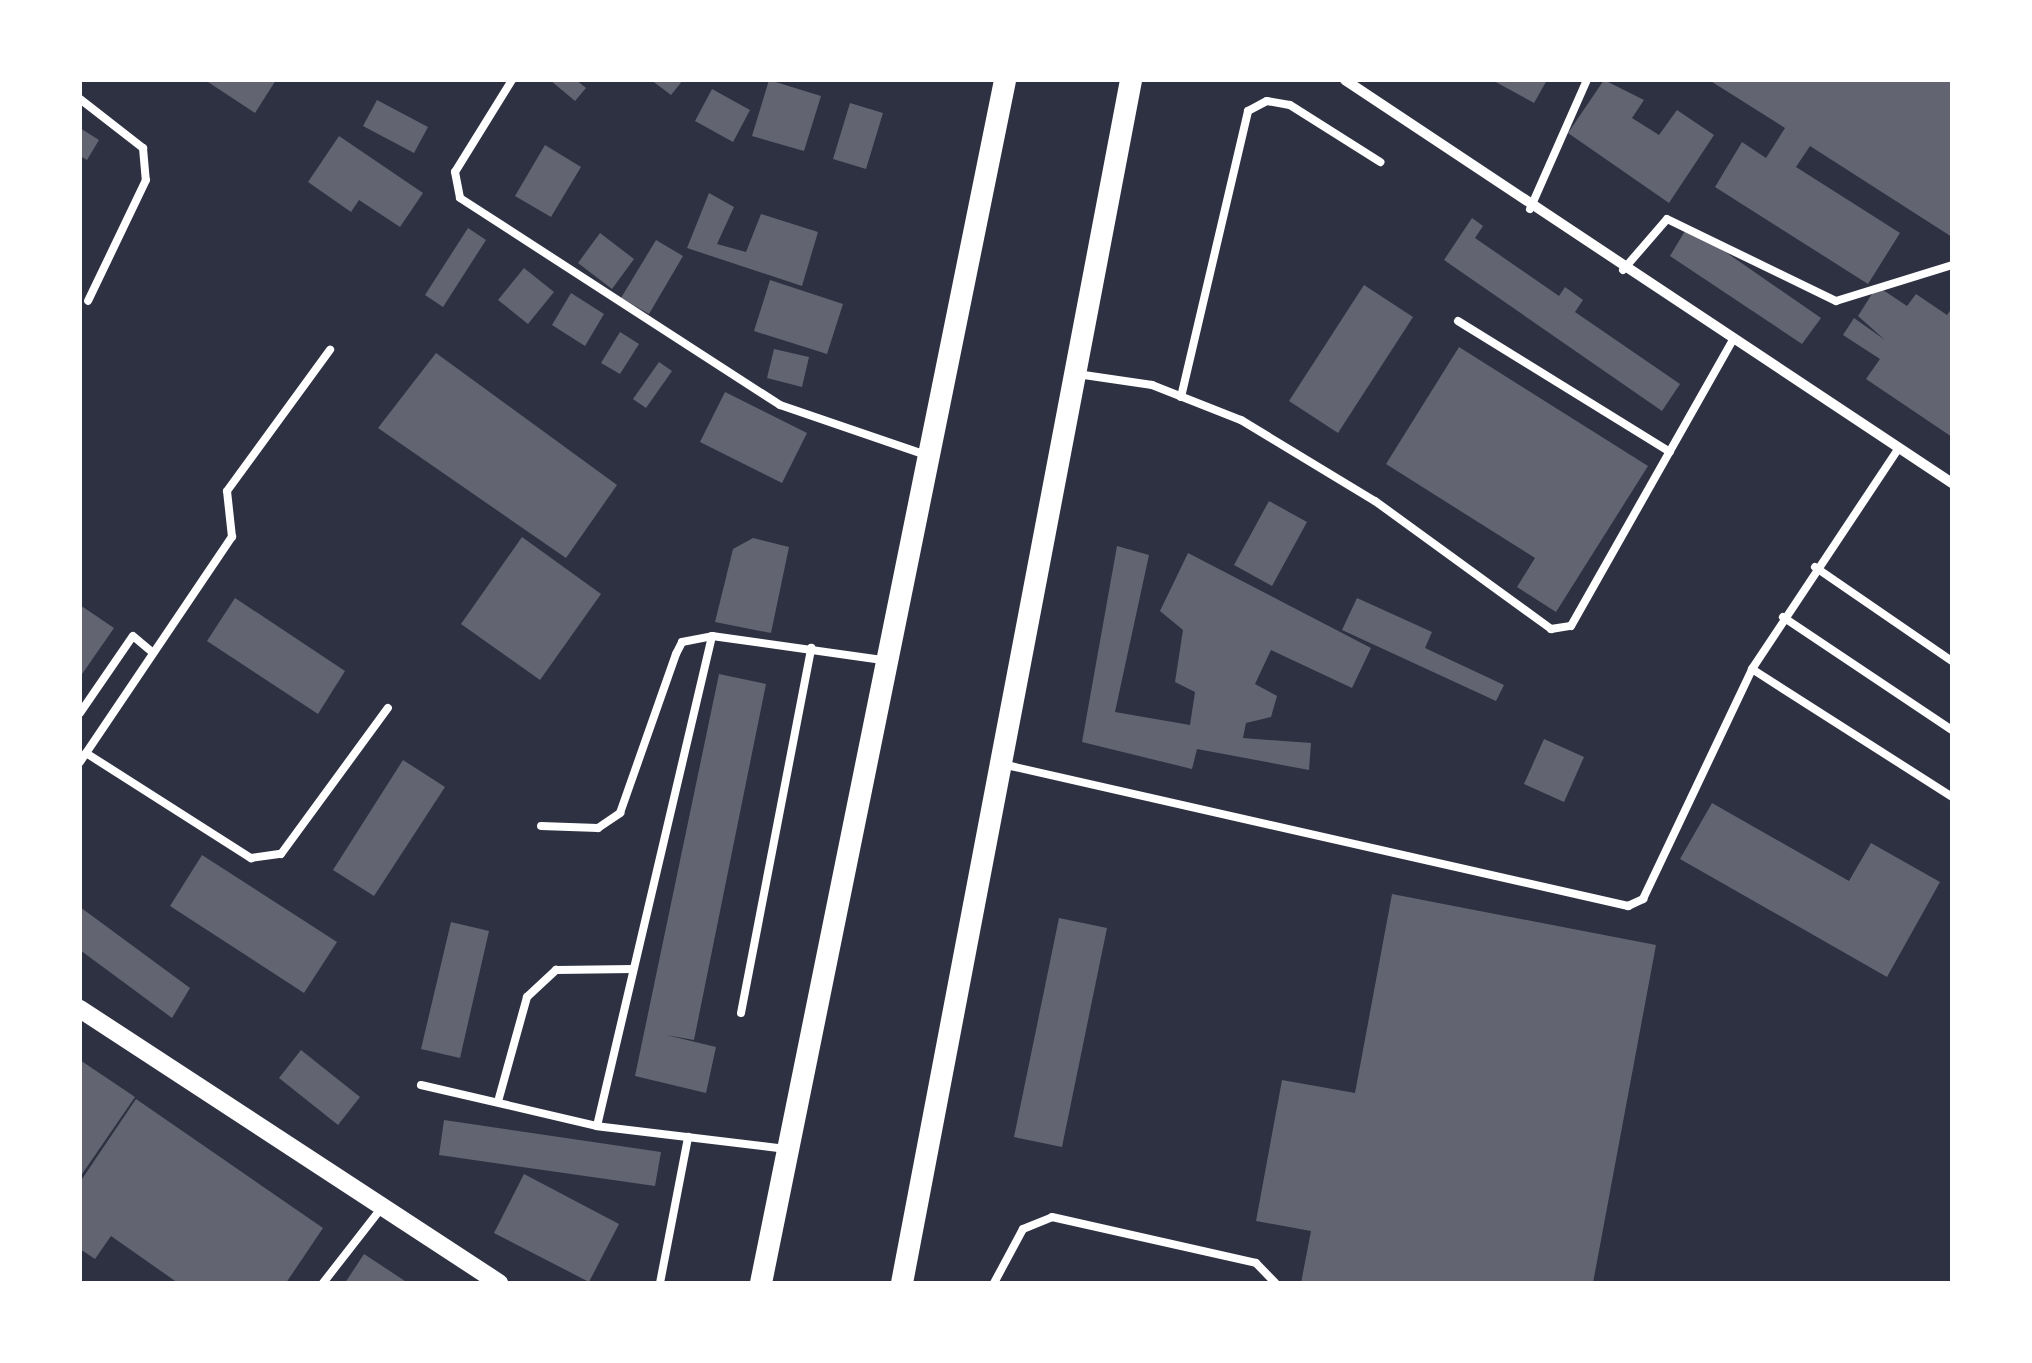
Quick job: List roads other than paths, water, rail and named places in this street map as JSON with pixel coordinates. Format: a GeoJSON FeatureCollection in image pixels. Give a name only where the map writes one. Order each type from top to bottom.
{"type":"FeatureCollection","features":[{"type":"Feature","properties":{"kind":"main road"},"geometry":{"type":"LineString","coordinates":[[761,1283],[1005,80]]}},
{"type":"Feature","properties":{"kind":"main road"},"geometry":{"type":"LineString","coordinates":[[902,1283],[997,763],[1130,80]]}},
{"type":"Feature","properties":{"kind":"street"},"geometry":{"type":"LineString","coordinates":[[1346,80],[1530,209],[1952,483]]}},
{"type":"Feature","properties":{"kind":"street"},"geometry":{"type":"LineString","coordinates":[[80,1010],[499,1283]]}},
{"type":"Feature","properties":{"kind":"lane"},"geometry":{"type":"LineString","coordinates":[[512,80],[456,172],[460,198],[780,405],[929,456]]}},
{"type":"Feature","properties":{"kind":"lane"},"geometry":{"type":"LineString","coordinates":[[1530,209],[1587,80]]}},
{"type":"Feature","properties":{"kind":"lane"},"geometry":{"type":"LineString","coordinates":[[80,99],[143,148],[146,180],[88,301]]}},
{"type":"Feature","properties":{"kind":"lane"},"geometry":{"type":"LineString","coordinates":[[1181,397],[1248,111],[1267,101],[1290,105],[1380,162]]}},
{"type":"Feature","properties":{"kind":"lane"},"geometry":{"type":"LineString","coordinates":[[1623,270],[1667,219],[1836,301],[1952,265]]}},
{"type":"Feature","properties":{"kind":"lane"},"geometry":{"type":"LineString","coordinates":[[1458,321],[1670,452]]}},
{"type":"Feature","properties":{"kind":"lane"},"geometry":{"type":"LineString","coordinates":[[1073,374],[1181,397],[1241,420],[1375,501],[1551,630],[1571,626],[1732,341]]}},
{"type":"Feature","properties":{"kind":"lane"},"geometry":{"type":"LineString","coordinates":[[80,762],[232,536],[227,491],[330,350]]}},
{"type":"Feature","properties":{"kind":"lane"},"geometry":{"type":"LineString","coordinates":[[997,763],[1628,906],[1643,899],[1752,668],[1815,566],[1898,449]]}},
{"type":"Feature","properties":{"kind":"lane"},"geometry":{"type":"LineString","coordinates":[[1815,566],[1952,661]]}},
{"type":"Feature","properties":{"kind":"lane"},"geometry":{"type":"LineString","coordinates":[[1783,617],[1952,730]]}},
{"type":"Feature","properties":{"kind":"lane"},"geometry":{"type":"LineString","coordinates":[[80,714],[132,636],[153,654]]}},
{"type":"Feature","properties":{"kind":"lane"},"geometry":{"type":"LineString","coordinates":[[541,826],[598,828],[620,812],[682,642],[712,636],[886,660]]}},
{"type":"Feature","properties":{"kind":"lane"},"geometry":{"type":"LineString","coordinates":[[597,1126],[712,636]]}},
{"type":"Feature","properties":{"kind":"lane"},"geometry":{"type":"LineString","coordinates":[[740,1013],[811,648]]}},
{"type":"Feature","properties":{"kind":"lane"},"geometry":{"type":"LineString","coordinates":[[1752,668],[1952,797]]}},
{"type":"Feature","properties":{"kind":"lane"},"geometry":{"type":"LineString","coordinates":[[86,753],[251,858],[281,854],[388,708]]}},
{"type":"Feature","properties":{"kind":"lane"},"geometry":{"type":"LineString","coordinates":[[499,1098],[527,997],[556,970],[633,969]]}},
{"type":"Feature","properties":{"kind":"lane"},"geometry":{"type":"LineString","coordinates":[[422,1085],[499,1098],[597,1126],[788,1149]]}},
{"type":"Feature","properties":{"kind":"lane"},"geometry":{"type":"LineString","coordinates":[[660,1283],[688,1137]]}},
{"type":"Feature","properties":{"kind":"lane"},"geometry":{"type":"LineString","coordinates":[[323,1283],[382,1206]]}},
{"type":"Feature","properties":{"kind":"lane"},"geometry":{"type":"LineString","coordinates":[[994,1283],[1023,1230],[1052,1216],[1256,1264],[1275,1283]]}}]}
